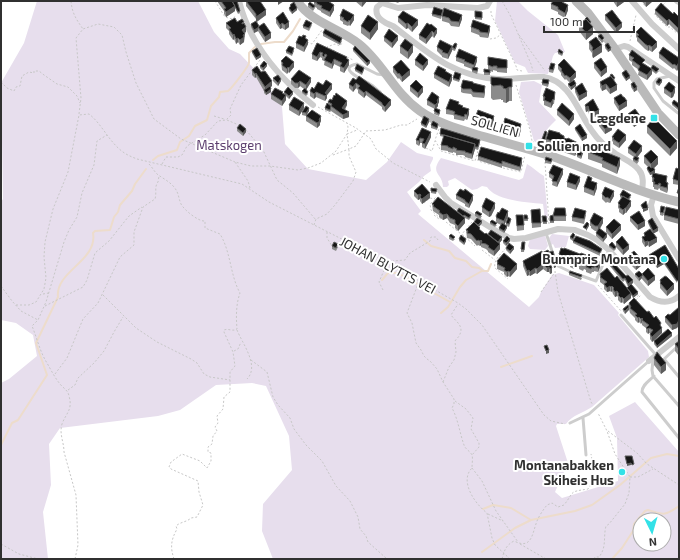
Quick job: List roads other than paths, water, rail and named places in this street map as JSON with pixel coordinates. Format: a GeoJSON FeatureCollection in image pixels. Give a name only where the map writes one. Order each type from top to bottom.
{"type":"FeatureCollection","features":[{"type":"Feature","properties":{"kind":"street"},"geometry":{"type":"LineString","coordinates":[[239,1],[248,28],[265,56],[287,83],[313,105]]}},
{"type":"Feature","properties":{"kind":"street","name":"SOLLIEN"},"geometry":{"type":"LineString","coordinates":[[297,1],[310,15],[346,35],[361,46],[406,99],[422,112],[442,123],[556,158],[642,191],[679,202]]}},
{"type":"Feature","properties":{"kind":"street"},"geometry":{"type":"LineString","coordinates":[[490,1],[487,6],[478,8],[427,5],[398,8],[382,4],[376,7],[376,12],[379,18],[393,26],[435,59],[466,74],[482,78],[515,79],[534,76],[547,77],[559,83],[566,90],[591,130],[600,141],[638,169],[642,176],[642,191]]}},
{"type":"Feature","properties":{"kind":"street"},"geometry":{"type":"LineString","coordinates":[[576,1],[588,13],[615,49],[653,106],[679,135]]}},
{"type":"Feature","properties":{"kind":"street"},"geometry":{"type":"LineString","coordinates":[[632,1],[652,24],[679,49]]}},
{"type":"Feature","properties":{"kind":"street"},"geometry":{"type":"LineString","coordinates":[[615,49],[624,46],[628,47],[679,81]]}},
{"type":"Feature","properties":{"kind":"street"},"geometry":{"type":"LineString","coordinates":[[436,185],[451,202],[509,238],[526,238],[558,229],[581,232],[597,240],[609,250],[650,297],[661,302],[671,302],[679,296]]}},
{"type":"Feature","properties":{"kind":"street"},"geometry":{"type":"LineString","coordinates":[[654,195],[651,205],[653,216],[677,252],[679,259]]}},
{"type":"Feature","properties":{"kind":"street"},"geometry":{"type":"LineString","coordinates":[[653,358],[679,337]]}},
{"type":"Feature","properties":{"kind":"lane"},"geometry":{"type":"LineString","coordinates":[[382,96],[373,86],[351,73],[351,66],[357,64],[377,74],[386,75]]}},
{"type":"Feature","properties":{"kind":"lane"},"geometry":{"type":"LineString","coordinates":[[670,76],[657,79],[654,83],[654,88],[663,101],[678,113]]}},
{"type":"Feature","properties":{"kind":"lane"},"geometry":{"type":"LineString","coordinates":[[548,231],[558,266],[595,281],[609,250]]}},
{"type":"Feature","properties":{"kind":"lane"},"geometry":{"type":"LineString","coordinates":[[621,315],[653,358],[652,370],[654,376],[679,406]]}},
{"type":"Feature","properties":{"kind":"lane"},"geometry":{"type":"LineString","coordinates":[[679,345],[663,360],[679,377]]}},
{"type":"Feature","properties":{"kind":"lane"},"geometry":{"type":"LineString","coordinates":[[570,423],[583,418],[595,409],[604,399],[653,358]]}},
{"type":"Feature","properties":{"kind":"lane"},"geometry":{"type":"LineString","coordinates":[[654,376],[644,385],[642,392],[679,438]]}},
{"type":"Feature","properties":{"kind":"lane"},"geometry":{"type":"LineString","coordinates":[[583,418],[586,455]]}},
{"type":"Feature","properties":{"kind":"waterway"},"geometry":{"type":"LineString","coordinates":[[261,44],[284,42],[300,19]]}},
{"type":"Feature","properties":{"kind":"waterway"},"geometry":{"type":"LineString","coordinates":[[153,160],[158,156],[177,150],[180,142],[189,136],[195,126],[207,120],[211,106],[219,97],[220,92],[228,91],[236,82],[248,65],[249,53],[255,47]]}},
{"type":"Feature","properties":{"kind":"waterway"},"geometry":{"type":"LineString","coordinates":[[1,445],[12,423],[18,420],[47,375],[36,343],[58,297],[59,288],[63,280],[89,251],[93,243],[93,233],[95,231],[110,230],[120,205],[132,191],[135,184],[146,169]]}},
{"type":"Feature","properties":{"kind":"waterway"},"geometry":{"type":"LineString","coordinates":[[424,240],[431,246],[449,251],[455,258],[466,261],[472,267],[479,268],[483,271],[488,271],[491,264]]}},
{"type":"Feature","properties":{"kind":"waterway"},"geometry":{"type":"LineString","coordinates":[[441,313],[448,307],[466,280],[482,271]]}},
{"type":"Feature","properties":{"kind":"waterway"},"geometry":{"type":"LineString","coordinates":[[382,280],[388,273],[398,273],[450,302]]}},
{"type":"Feature","properties":{"kind":"waterway"},"geometry":{"type":"LineString","coordinates":[[501,367],[532,356]]}},
{"type":"Feature","properties":{"kind":"waterway"},"geometry":{"type":"LineString","coordinates":[[482,552],[515,528],[531,520],[575,511],[592,505],[620,485],[651,458],[667,454],[679,456]]}},
{"type":"Feature","properties":{"kind":"waterway"},"geometry":{"type":"LineString","coordinates":[[483,509],[493,505],[511,508],[531,520]]}},
{"type":"Feature","properties":{"kind":"waterway"},"geometry":{"type":"LineString","coordinates":[[612,559],[622,548],[633,531],[634,524],[645,511],[648,510],[664,514],[679,506]]}},
{"type":"Feature","properties":{"kind":"place","name":"Lægdene"},"geometry":{"type":"Point","coordinates":[654,118]}},
{"type":"Feature","properties":{"kind":"place","name":"Sollien nord"},"geometry":{"type":"Point","coordinates":[529,146]}},
{"type":"Feature","properties":{"kind":"place","name":"Bunnpris Montana"},"geometry":{"type":"Point","coordinates":[664,259]}},
{"type":"Feature","properties":{"kind":"place","name":"Montanabakken Skiheis Hus"},"geometry":{"type":"Point","coordinates":[622,472]}},
{"type":"Feature","properties":{"kind":"park label","name":"Matskogen"},"geometry":{"type":"Point","coordinates":[229,145]}}]}
